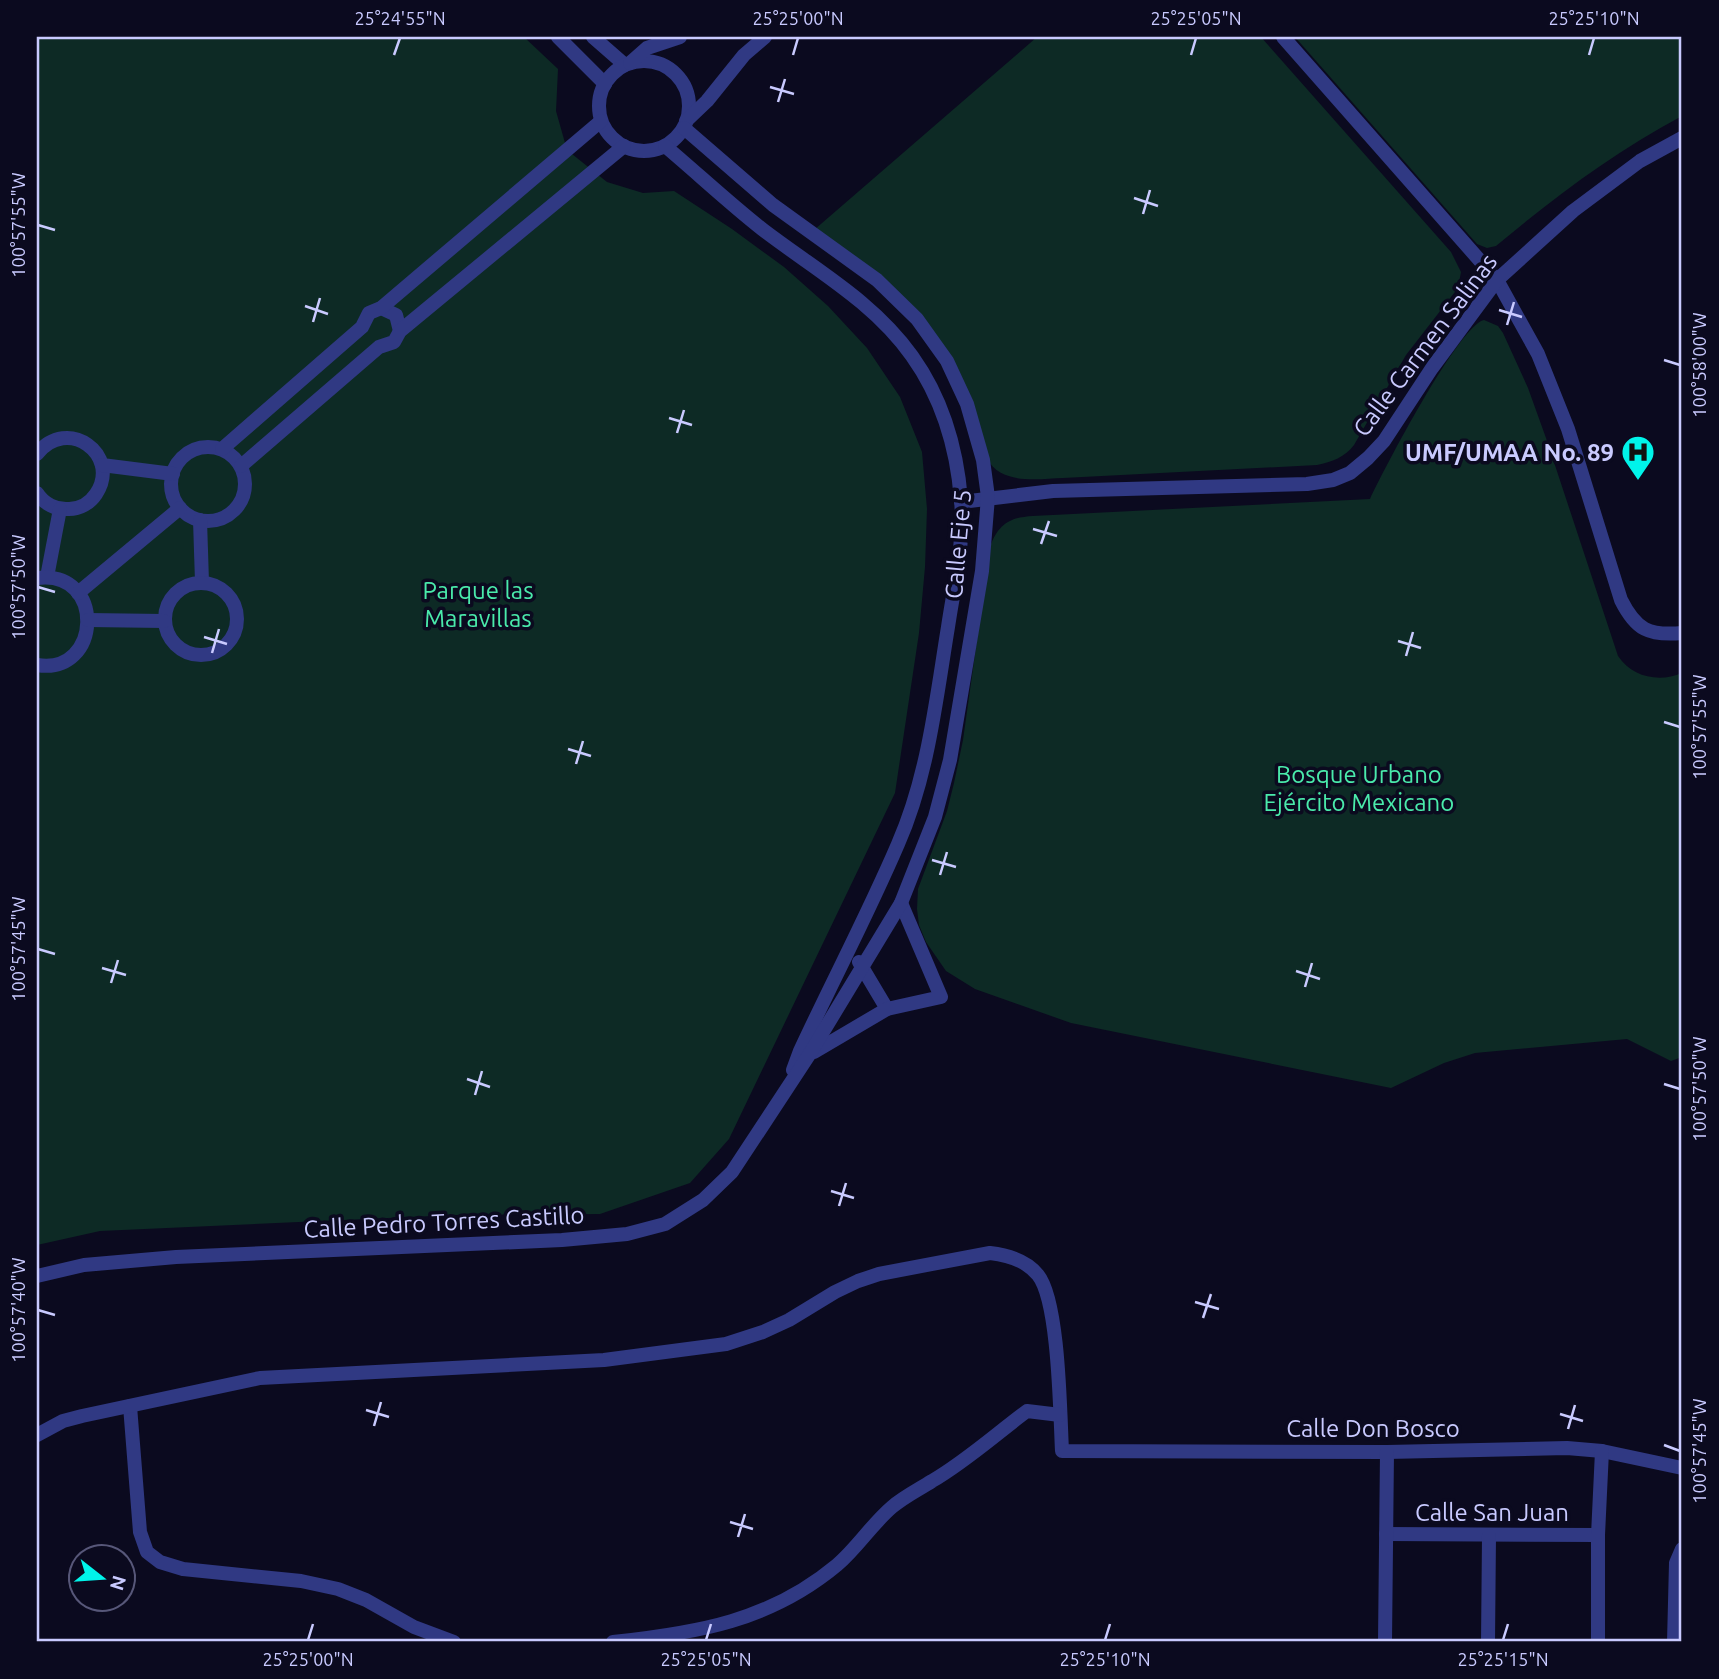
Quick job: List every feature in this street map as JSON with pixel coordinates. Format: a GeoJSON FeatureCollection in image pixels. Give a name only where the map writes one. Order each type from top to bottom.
{"type":"FeatureCollection","features":[{"type":"Feature","properties":{"kind":"street"},"geometry":{"type":"LineString","coordinates":[[558,37],[605,84]]}},
{"type":"Feature","properties":{"kind":"street"},"geometry":{"type":"LineString","coordinates":[[593,37],[628,64],[644,61],[658,63],[671,70],[681,80],[687,93],[689,107],[685,124]]}},
{"type":"Feature","properties":{"kind":"street"},"geometry":{"type":"LineString","coordinates":[[680,37],[646,48],[613,73],[605,84],[599,108],[601,121],[614,140],[624,146],[637,151],[652,150],[665,146],[676,138],[744,55],[765,37]]}},
{"type":"Feature","properties":{"kind":"street"},"geometry":{"type":"LineString","coordinates":[[1283,37],[1497,280],[1538,354],[1568,429],[1621,600],[1631,620],[1645,630],[1664,635],[1682,633]]}},
{"type":"Feature","properties":{"kind":"street"},"geometry":{"type":"LineString","coordinates":[[222,449],[362,327],[369,313],[381,309],[601,121]]}},
{"type":"Feature","properties":{"kind":"street","name":"Calle Eje 5"},"geometry":{"type":"LineString","coordinates":[[685,124],[774,205],[877,280],[917,319],[947,361],[967,404],[983,460],[988,498],[982,571],[950,760],[935,817],[901,903],[862,968],[804,1053]]}},
{"type":"Feature","properties":{"kind":"street","name":"Calle Carmen Salinas"},"geometry":{"type":"LineString","coordinates":[[961,502],[1053,491],[1307,484],[1333,480],[1350,473],[1384,441],[1432,368],[1497,280],[1573,211],[1640,162],[1682,138]]}},
{"type":"Feature","properties":{"kind":"street"},"geometry":{"type":"LineString","coordinates":[[241,466],[379,347],[394,342],[400,331],[624,146]]}},
{"type":"Feature","properties":{"kind":"street","name":"Calle Eje 5"},"geometry":{"type":"LineString","coordinates":[[665,146],[760,228],[861,301],[887,325],[930,386],[946,421],[958,470],[961,502],[954,587],[927,749],[914,800],[899,843],[850,943],[804,1053]]}},
{"type":"Feature","properties":{"kind":"street"},"geometry":{"type":"LineString","coordinates":[[381,309],[396,315],[400,331]]}},
{"type":"Feature","properties":{"kind":"street"},"geometry":{"type":"LineString","coordinates":[[362,327],[367,341],[379,347]]}},
{"type":"Feature","properties":{"kind":"street"},"geometry":{"type":"LineString","coordinates":[[37,454],[46,444],[57,439],[80,439],[90,445],[97,454],[103,477],[93,498],[72,509],[48,505],[37,493]]}},
{"type":"Feature","properties":{"kind":"street"},"geometry":{"type":"LineString","coordinates":[[210,446],[233,456],[241,466],[245,491],[233,511],[212,520],[200,520],[180,508],[171,486],[177,463],[186,454],[197,448],[210,446]]}},
{"type":"Feature","properties":{"kind":"street"},"geometry":{"type":"LineString","coordinates":[[102,465],[173,474]]}},
{"type":"Feature","properties":{"kind":"street"},"geometry":{"type":"LineString","coordinates":[[78,593],[180,508]]}},
{"type":"Feature","properties":{"kind":"street"},"geometry":{"type":"LineString","coordinates":[[37,665],[56,664],[69,658],[80,648],[87,635],[86,606],[78,593],[68,583],[42,577],[60,509]]}},
{"type":"Feature","properties":{"kind":"street"},"geometry":{"type":"LineString","coordinates":[[200,520],[202,582]]}},
{"type":"Feature","properties":{"kind":"street"},"geometry":{"type":"LineString","coordinates":[[202,582],[224,590],[237,610],[238,622],[228,644],[207,655],[194,655],[183,651],[174,643],[167,633],[164,621],[171,598],[179,589],[202,582]]}},
{"type":"Feature","properties":{"kind":"street"},"geometry":{"type":"LineString","coordinates":[[88,620],[164,621]]}},
{"type":"Feature","properties":{"kind":"street"},"geometry":{"type":"LineString","coordinates":[[804,1053],[887,1009],[941,997],[901,903]]}},
{"type":"Feature","properties":{"kind":"street"},"geometry":{"type":"LineString","coordinates":[[850,943],[887,1009]]}},
{"type":"Feature","properties":{"kind":"street","name":"Calle Pedro Torres Castillo"},"geometry":{"type":"LineString","coordinates":[[37,1276],[84,1265],[176,1257],[562,1240],[627,1234],[665,1224],[704,1200],[732,1172],[788,1086],[804,1053]]}},
{"type":"Feature","properties":{"kind":"street"},"geometry":{"type":"LineString","coordinates":[[37,1434],[82,1416],[260,1378],[604,1360],[726,1343],[780,1324],[858,1281],[879,1274],[990,1253],[1008,1255],[1037,1273],[1046,1287],[1052,1311],[1060,1415],[1027,1411],[933,1481],[909,1493],[890,1508],[839,1564],[810,1587],[773,1607],[725,1625],[655,1638],[613,1642]]}},
{"type":"Feature","properties":{"kind":"street"},"geometry":{"type":"LineString","coordinates":[[130,1406],[140,1532],[148,1552],[160,1562],[183,1569],[301,1581],[338,1589],[366,1600],[414,1627],[454,1642]]}},
{"type":"Feature","properties":{"kind":"street","name":"Calle Don Bosco"},"geometry":{"type":"LineString","coordinates":[[1060,1415],[1062,1451],[1567,1448],[1602,1451],[1682,1468]]}},
{"type":"Feature","properties":{"kind":"street"},"geometry":{"type":"LineString","coordinates":[[1385,1642],[1387,1451]]}},
{"type":"Feature","properties":{"kind":"street"},"geometry":{"type":"LineString","coordinates":[[1598,1642],[1598,1535],[1602,1451]]}},
{"type":"Feature","properties":{"kind":"street","name":"Calle San Juan"},"geometry":{"type":"LineString","coordinates":[[1387,1534],[1598,1535]]}},
{"type":"Feature","properties":{"kind":"street"},"geometry":{"type":"LineString","coordinates":[[1488,1642],[1489,1536]]}},
{"type":"Feature","properties":{"kind":"street"},"geometry":{"type":"LineString","coordinates":[[1674,1642],[1676,1563],[1682,1549]]}},
{"type":"Feature","properties":{"kind":"green space","name":"Parque las Maravillas"},"geometry":{"type":"Polygon","coordinates":[[[37,37],[524,37],[558,69],[556,111],[567,150],[607,182],[643,193],[674,191],[784,267],[828,306],[867,348],[900,397],[922,452],[927,509],[919,633],[895,793],[729,1139],[690,1183],[600,1214],[455,1215],[100,1231],[37,1245],[37,37]]]}},
{"type":"Feature","properties":{"kind":"green space"},"geometry":{"type":"Polygon","coordinates":[[[1037,37],[1261,37],[1451,252],[1461,272],[1458,288],[1406,355],[1347,453],[1333,461],[1317,465],[1042,479],[1011,477],[994,467],[987,459],[932,335],[814,230],[1037,37]]]}},
{"type":"Feature","properties":{"kind":"green space"},"geometry":{"type":"Polygon","coordinates":[[[1295,37],[1682,37],[1682,116],[1609,160],[1496,246],[1487,248],[1477,244],[1295,37]]]}},
{"type":"Feature","properties":{"kind":"green space","name":"Bosque Urbano Ejército Mexicano"},"geometry":{"type":"Polygon","coordinates":[[[1484,320],[1498,326],[1503,333],[1528,388],[1618,656],[1631,669],[1647,676],[1664,678],[1682,673],[1682,1057],[1671,1061],[1627,1039],[1475,1053],[1444,1063],[1391,1088],[1071,1023],[975,989],[946,971],[926,942],[919,925],[918,889],[947,811],[954,783],[963,740],[990,547],[1001,528],[1007,522],[1032,516],[1370,499],[1440,371],[1472,328],[1484,320]]]}},
{"type":"Feature","properties":{"kind":"place","name":"UMF/UMAA No. 89"},"geometry":{"type":"Point","coordinates":[1638,482]}}]}
